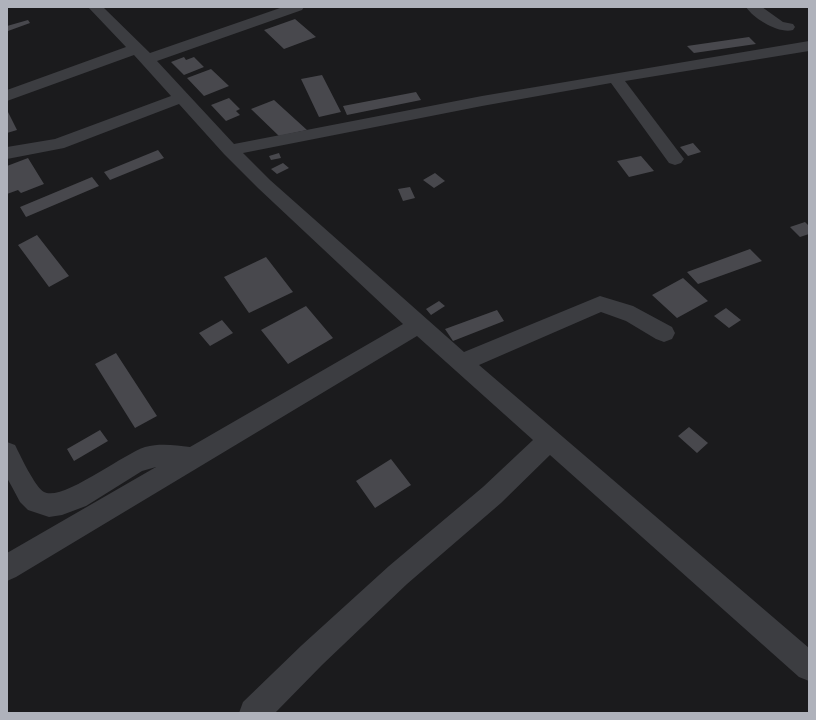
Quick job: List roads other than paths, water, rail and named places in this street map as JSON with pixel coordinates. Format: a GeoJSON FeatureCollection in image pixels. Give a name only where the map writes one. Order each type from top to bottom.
{"type":"FeatureCollection","features":[{"type":"Feature","properties":{"kind":"street"},"geometry":{"type":"LineString","coordinates":[[95,7],[141,54],[180,98],[264,184],[418,325],[809,667]]}},
{"type":"Feature","properties":{"kind":"street"},"geometry":{"type":"LineString","coordinates":[[7,96],[297,7]]}},
{"type":"Feature","properties":{"kind":"street"},"geometry":{"type":"LineString","coordinates":[[753,7],[778,25],[788,27]]}},
{"type":"Feature","properties":{"kind":"street"},"geometry":{"type":"LineString","coordinates":[[230,150],[482,101],[808,47]]}},
{"type":"Feature","properties":{"kind":"street"},"geometry":{"type":"LineString","coordinates":[[615,78],[675,159]]}},
{"type":"Feature","properties":{"kind":"street"},"geometry":{"type":"LineString","coordinates":[[7,153],[58,144],[180,98]]}},
{"type":"Feature","properties":{"kind":"street"},"geometry":{"type":"LineString","coordinates":[[461,363],[600,304],[614,307],[636,316],[664,333]]}},
{"type":"Feature","properties":{"kind":"street"},"geometry":{"type":"LineString","coordinates":[[7,568],[418,325]]}},
{"type":"Feature","properties":{"kind":"street"},"geometry":{"type":"LineString","coordinates":[[254,713],[312,655],[398,575],[492,495],[549,441]]}},
{"type":"Feature","properties":{"kind":"street"},"geometry":{"type":"LineString","coordinates":[[7,453],[36,502],[46,505],[62,504],[93,489],[143,459],[166,454],[193,458]]}}]}
